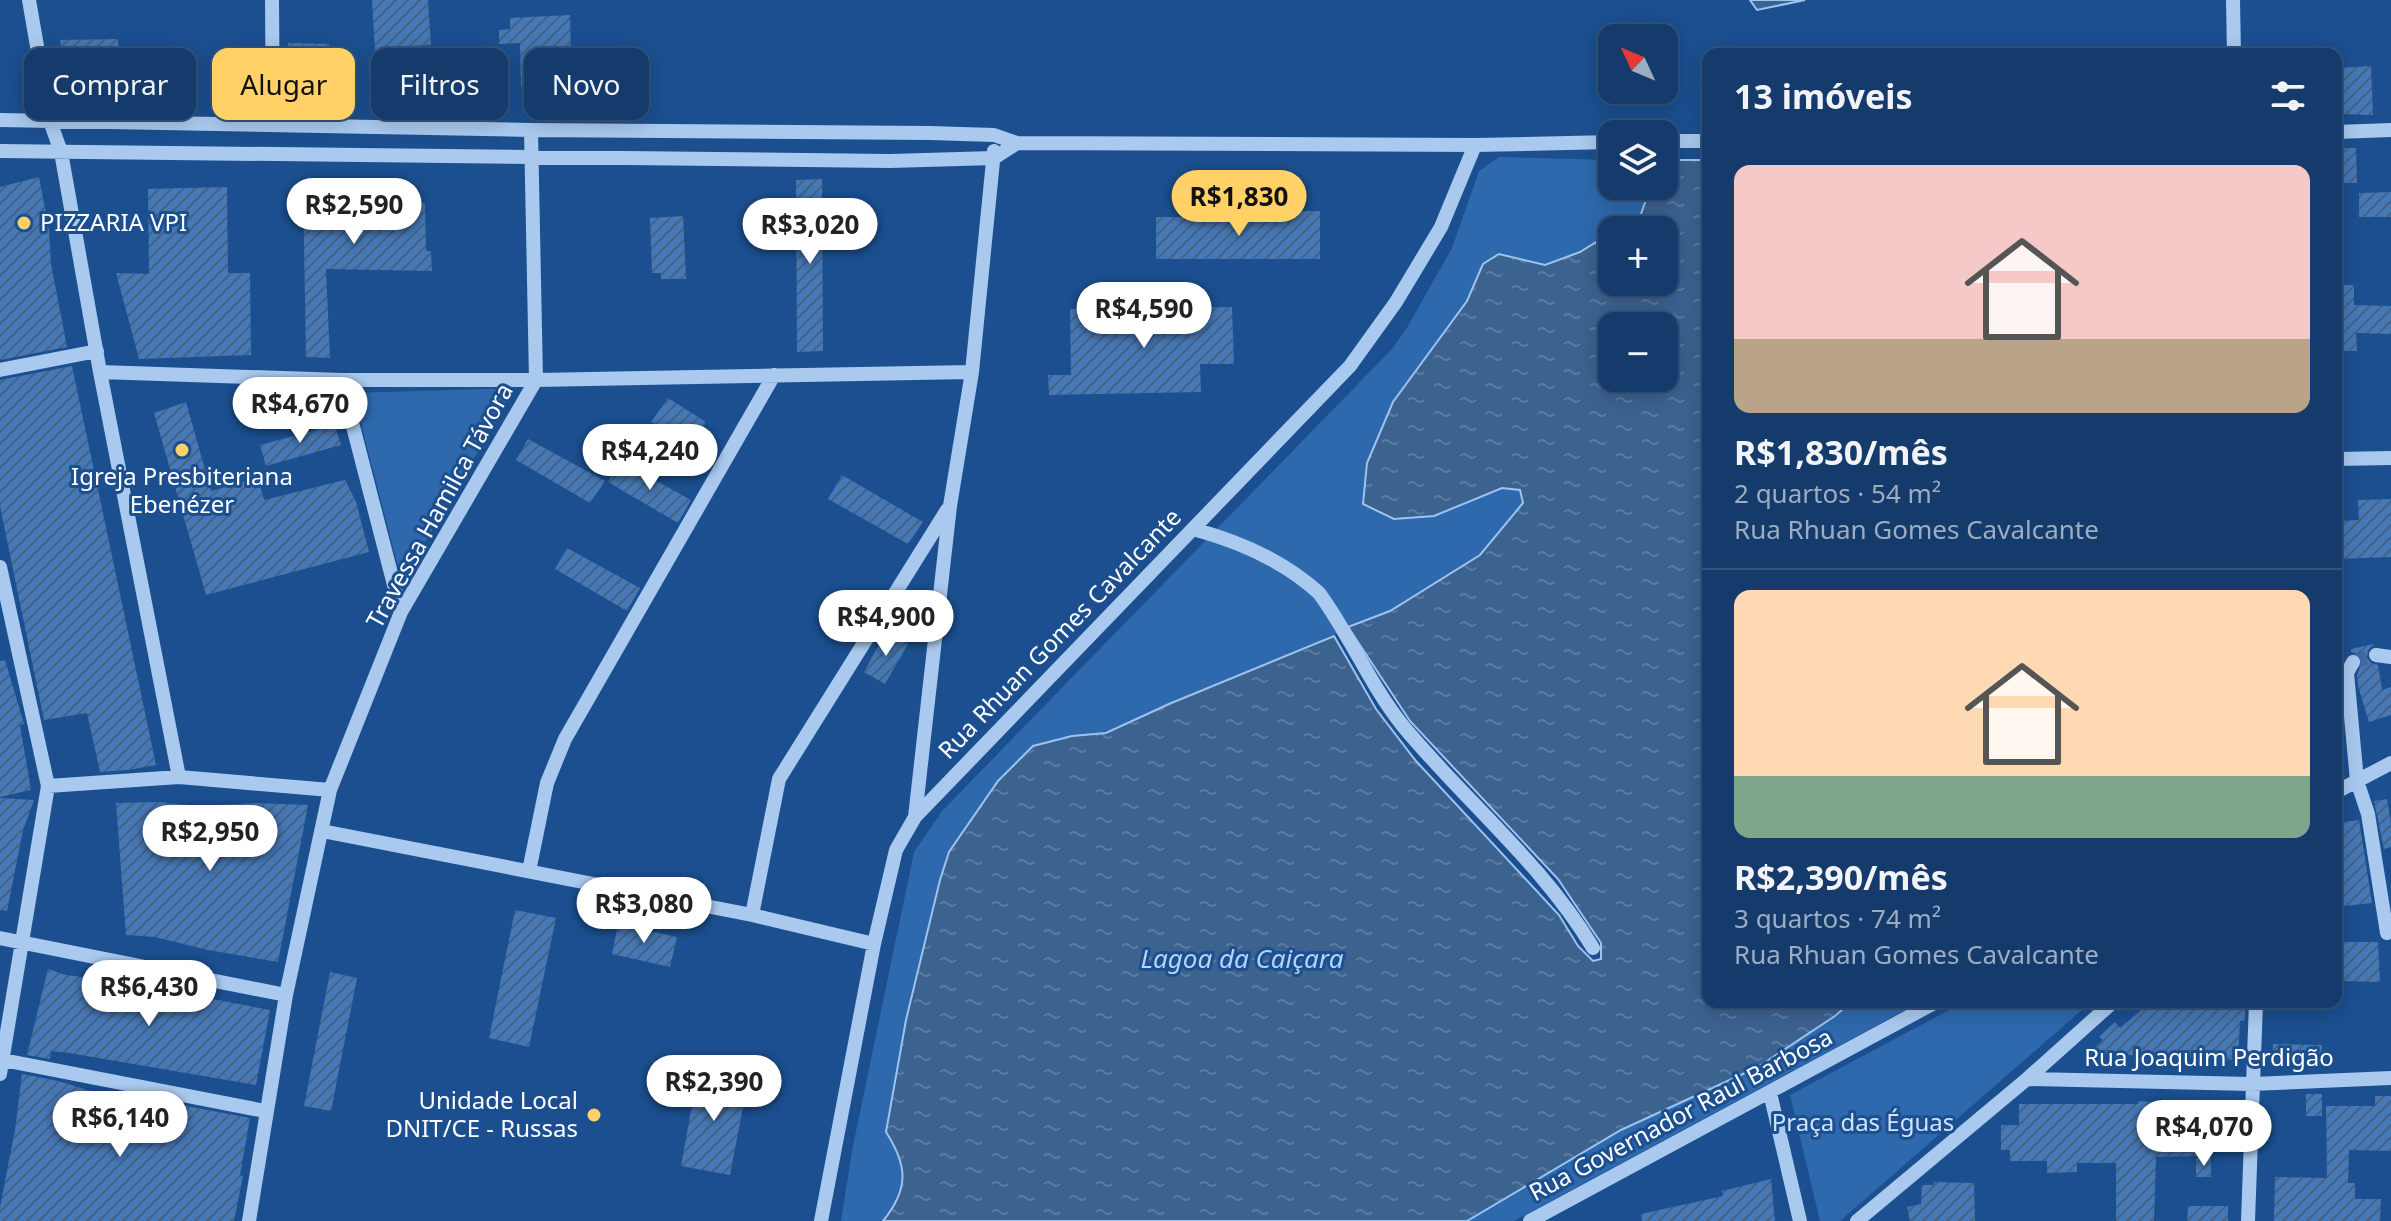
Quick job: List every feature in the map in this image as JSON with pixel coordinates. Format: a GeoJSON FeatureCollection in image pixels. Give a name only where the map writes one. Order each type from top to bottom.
{"type":"FeatureCollection","features":[{"type":"Feature","properties":{"kind":"street"},"geometry":{"type":"LineString","coordinates":[[29,0],[50,121],[61,152],[100,372],[179,777]]}},
{"type":"Feature","properties":{"kind":"street"},"geometry":{"type":"LineString","coordinates":[[272,0],[273,125]]}},
{"type":"Feature","properties":{"kind":"street"},"geometry":{"type":"LineString","coordinates":[[2233,0],[2234,48]]}},
{"type":"Feature","properties":{"kind":"street"},"geometry":{"type":"LineString","coordinates":[[0,120],[994,135],[1017,143],[1475,145],[1598,142]]}},
{"type":"Feature","properties":{"kind":"street","name":"Travessa Hamilca Távora"},"geometry":{"type":"LineString","coordinates":[[249,1221],[286,995],[330,790],[401,612],[536,380],[531,130]]}},
{"type":"Feature","properties":{"kind":"street"},"geometry":{"type":"LineString","coordinates":[[2342,132],[2391,130]]}},
{"type":"Feature","properties":{"kind":"street"},"geometry":{"type":"LineString","coordinates":[[915,817],[950,506],[972,372],[994,135]]}},
{"type":"Feature","properties":{"kind":"street"},"geometry":{"type":"LineString","coordinates":[[1678,141],[1702,141]]}},
{"type":"Feature","properties":{"kind":"street"},"geometry":{"type":"LineString","coordinates":[[0,151],[890,161],[994,158],[1017,143]]}},
{"type":"Feature","properties":{"kind":"street","name":"Rua Rhuan Gomes Cavalcante"},"geometry":{"type":"LineString","coordinates":[[821,1221],[874,944],[896,850],[915,817],[1350,366],[1396,302],[1441,227],[1475,145]]}},
{"type":"Feature","properties":{"kind":"street"},"geometry":{"type":"LineString","coordinates":[[0,370],[97,351]]}},
{"type":"Feature","properties":{"kind":"street"},"geometry":{"type":"LineString","coordinates":[[100,372],[341,380],[536,380],[972,372]]}},
{"type":"Feature","properties":{"kind":"street"},"geometry":{"type":"LineString","coordinates":[[529,871],[547,783],[565,739],[774,375]]}},
{"type":"Feature","properties":{"kind":"street"},"geometry":{"type":"LineString","coordinates":[[341,380],[401,612]]}},
{"type":"Feature","properties":{"kind":"street"},"geometry":{"type":"LineString","coordinates":[[2342,459],[2391,458]]}},
{"type":"Feature","properties":{"kind":"street"},"geometry":{"type":"LineString","coordinates":[[752,915],[779,779],[950,506]]}},
{"type":"Feature","properties":{"kind":"street"},"geometry":{"type":"LineString","coordinates":[[1193,529],[1220,536],[1272,559],[1301,576],[1319,593],[1403,725],[1552,890],[1576,919],[1593,948]]}},
{"type":"Feature","properties":{"kind":"street"},"geometry":{"type":"LineString","coordinates":[[0,567],[48,786],[2,1067],[265,1111]]}},
{"type":"Feature","properties":{"kind":"street"},"geometry":{"type":"LineString","coordinates":[[2353,662],[2347,673],[2357,781],[2368,814],[2387,933]]}},
{"type":"Feature","properties":{"kind":"street"},"geometry":{"type":"LineString","coordinates":[[2342,790],[2391,763]]}},
{"type":"Feature","properties":{"kind":"street"},"geometry":{"type":"LineString","coordinates":[[48,786],[179,777],[330,790]]}},
{"type":"Feature","properties":{"kind":"street"},"geometry":{"type":"LineString","coordinates":[[322,831],[752,915],[874,944]]}},
{"type":"Feature","properties":{"kind":"street"},"geometry":{"type":"LineString","coordinates":[[0,938],[286,995]]}},
{"type":"Feature","properties":{"kind":"street","name":"Rua Governador Raul Barbosa"},"geometry":{"type":"LineString","coordinates":[[1530,1221],[1925,1008]]}},
{"type":"Feature","properties":{"kind":"street"},"geometry":{"type":"LineString","coordinates":[[1857,1221],[2027,1079],[2106,1008]]}},
{"type":"Feature","properties":{"kind":"street"},"geometry":{"type":"LineString","coordinates":[[2248,1221],[2256,1008]]}},
{"type":"Feature","properties":{"kind":"street","name":"Rua Joaquim Perdigão"},"geometry":{"type":"LineString","coordinates":[[2027,1079],[2252,1084],[2391,1078]]}},
{"type":"Feature","properties":{"kind":"street"},"geometry":{"type":"LineString","coordinates":[[1770,1093],[1800,1221]]}},
{"type":"Feature","properties":{"kind":"green space"},"geometry":{"type":"Polygon","coordinates":[[[1499,157],[1598,160],[1598,200],[1646,200],[1640,216],[1598,216],[1598,241],[1580,252],[1545,265],[1499,254],[1483,264],[1467,301],[1393,402],[1367,463],[1363,504],[1394,519],[1434,516],[1502,488],[1520,490],[1523,503],[1480,555],[1390,611],[1106,733],[1072,736],[949,852],[906,1020],[886,1132],[902,1167],[901,1188],[883,1221],[841,1221],[852,1151],[914,852],[942,811],[1392,349],[1452,248],[1479,171],[1499,157]]]}},
{"type":"Feature","properties":{"kind":"green space"},"geometry":{"type":"Polygon","coordinates":[[[515,388],[402,582],[353,393],[515,388]]]}},
{"type":"Feature","properties":{"kind":"green space"},"geometry":{"type":"Polygon","coordinates":[[[1844,1008],[1909,1008],[1514,1221],[1467,1221],[1621,1130],[1758,1067],[1844,1008]]]}},
{"type":"Feature","properties":{"kind":"green space","name":"Praça das Éguas"},"geometry":{"type":"Polygon","coordinates":[[[1953,1008],[2084,1008],[1840,1221],[1820,1221],[1790,1095],[1953,1008]]]}},
{"type":"Feature","properties":{"kind":"water"},"geometry":{"type":"Polygon","coordinates":[[[1750,0],[1805,0],[1757,10],[1750,0]]]}},
{"type":"Feature","properties":{"kind":"water","name":"Lagoa da Caiçara"},"geometry":{"type":"Polygon","coordinates":[[[1678,160],[1702,160],[1702,1008],[1844,1008],[1758,1067],[1621,1130],[1467,1221],[883,1221],[901,1188],[902,1167],[886,1132],[906,1020],[940,880],[949,852],[998,781],[1033,746],[1072,736],[1106,733],[1334,636],[1376,709],[1416,761],[1559,915],[1578,946],[1593,961],[1601,959],[1601,943],[1558,879],[1410,721],[1348,627],[1390,611],[1480,555],[1523,503],[1520,490],[1502,488],[1434,516],[1394,519],[1363,504],[1367,463],[1393,402],[1467,301],[1483,264],[1499,254],[1545,265],[1580,252],[1598,241],[1598,296],[1678,296],[1678,216],[1640,216],[1646,200],[1678,200],[1678,160]]]}},
{"type":"Feature","properties":{"kind":"building"},"geometry":{"type":"Polygon","coordinates":[[[372,0],[428,0],[431,45],[375,48],[372,0]]]}},
{"type":"Feature","properties":{"kind":"building"},"geometry":{"type":"Polygon","coordinates":[[[570,15],[571,48],[524,48],[524,87],[521,87],[520,43],[499,44],[499,30],[510,29],[510,18],[570,15]]]}},
{"type":"Feature","properties":{"kind":"building"},"geometry":{"type":"Polygon","coordinates":[[[118,39],[118,48],[61,48],[60,40],[118,39]]]}},
{"type":"Feature","properties":{"kind":"building"},"geometry":{"type":"Polygon","coordinates":[[[288,43],[329,44],[329,48],[288,48],[288,43]]]}},
{"type":"Feature","properties":{"kind":"building"},"geometry":{"type":"Polygon","coordinates":[[[2371,66],[2373,115],[2342,114],[2342,68],[2371,66]]]}},
{"type":"Feature","properties":{"kind":"building"},"geometry":{"type":"Polygon","coordinates":[[[2342,148],[2356,148],[2357,183],[2342,183],[2342,148]]]}},
{"type":"Feature","properties":{"kind":"building"},"geometry":{"type":"Polygon","coordinates":[[[39,177],[67,347],[0,360],[0,187],[39,177]]]}},
{"type":"Feature","properties":{"kind":"building"},"geometry":{"type":"Polygon","coordinates":[[[822,179],[823,351],[797,352],[796,180],[822,179]]]}},
{"type":"Feature","properties":{"kind":"building"},"geometry":{"type":"Polygon","coordinates":[[[227,187],[228,273],[250,273],[251,355],[139,359],[116,273],[149,274],[148,189],[227,187]]]}},
{"type":"Feature","properties":{"kind":"building"},"geometry":{"type":"Polygon","coordinates":[[[303,187],[376,188],[376,204],[425,203],[426,251],[431,251],[432,271],[326,269],[330,358],[306,357],[303,187]]]}},
{"type":"Feature","properties":{"kind":"building"},"geometry":{"type":"Polygon","coordinates":[[[2391,192],[2391,217],[2359,217],[2359,193],[2391,192]]]}},
{"type":"Feature","properties":{"kind":"building"},"geometry":{"type":"Polygon","coordinates":[[[1298,211],[1320,211],[1320,259],[1156,259],[1156,217],[1298,217],[1298,211]]]}},
{"type":"Feature","properties":{"kind":"building"},"geometry":{"type":"Polygon","coordinates":[[[683,216],[686,279],[661,279],[661,273],[652,273],[650,218],[683,216]]]}},
{"type":"Feature","properties":{"kind":"building"},"geometry":{"type":"Polygon","coordinates":[[[2342,285],[2354,285],[2354,305],[2391,306],[2391,334],[2356,333],[2357,351],[2342,351],[2342,285]]]}},
{"type":"Feature","properties":{"kind":"building"},"geometry":{"type":"Polygon","coordinates":[[[1232,307],[1234,364],[1200,364],[1201,392],[1049,395],[1048,375],[1071,375],[1070,309],[1232,307]]]}},
{"type":"Feature","properties":{"kind":"building"},"geometry":{"type":"Polygon","coordinates":[[[72,366],[156,765],[128,770],[100,772],[87,713],[44,720],[0,506],[0,380],[72,366]]]}},
{"type":"Feature","properties":{"kind":"building"},"geometry":{"type":"Polygon","coordinates":[[[668,398],[706,422],[693,444],[651,422],[668,398]]]}},
{"type":"Feature","properties":{"kind":"building"},"geometry":{"type":"Polygon","coordinates":[[[186,402],[211,491],[258,478],[264,500],[345,480],[356,502],[369,552],[206,595],[154,413],[186,402]]]}},
{"type":"Feature","properties":{"kind":"building"},"geometry":{"type":"Polygon","coordinates":[[[335,425],[341,445],[266,466],[260,445],[335,425]]]}},
{"type":"Feature","properties":{"kind":"building"},"geometry":{"type":"Polygon","coordinates":[[[528,439],[605,481],[590,503],[516,460],[528,439]]]}},
{"type":"Feature","properties":{"kind":"building"},"geometry":{"type":"Polygon","coordinates":[[[620,461],[691,500],[678,523],[608,482],[620,461]]]}},
{"type":"Feature","properties":{"kind":"building"},"geometry":{"type":"Polygon","coordinates":[[[842,475],[923,522],[908,544],[828,499],[842,475]]]}},
{"type":"Feature","properties":{"kind":"building"},"geometry":{"type":"Polygon","coordinates":[[[2391,499],[2391,557],[2342,559],[2342,521],[2359,520],[2358,500],[2391,499]]]}},
{"type":"Feature","properties":{"kind":"building"},"geometry":{"type":"Polygon","coordinates":[[[567,548],[640,588],[627,611],[555,569],[567,548]]]}},
{"type":"Feature","properties":{"kind":"building"},"geometry":{"type":"Polygon","coordinates":[[[886,632],[908,644],[885,684],[864,672],[886,632]]]}},
{"type":"Feature","properties":{"kind":"building"},"geometry":{"type":"Polygon","coordinates":[[[2374,644],[2368,650],[2367,658],[2378,665],[2382,690],[2391,687],[2391,715],[2369,722],[2358,686],[2357,675],[2363,661],[2351,649],[2374,644]]]}},
{"type":"Feature","properties":{"kind":"building"},"geometry":{"type":"Polygon","coordinates":[[[5,660],[24,724],[20,725],[31,790],[0,797],[0,661],[5,660]]]}},
{"type":"Feature","properties":{"kind":"building"},"geometry":{"type":"Polygon","coordinates":[[[0,798],[34,800],[23,830],[7,911],[0,910],[0,798]]]}},
{"type":"Feature","properties":{"kind":"building"},"geometry":{"type":"Polygon","coordinates":[[[2387,799],[2391,847],[2384,849],[2374,801],[2387,799]]]}},
{"type":"Feature","properties":{"kind":"building"},"geometry":{"type":"Polygon","coordinates":[[[159,802],[200,806],[255,803],[308,805],[278,962],[155,937],[126,935],[116,803],[159,802]]]}},
{"type":"Feature","properties":{"kind":"building"},"geometry":{"type":"Polygon","coordinates":[[[2359,820],[2372,903],[2342,906],[2342,822],[2359,820]]]}},
{"type":"Feature","properties":{"kind":"building"},"geometry":{"type":"Polygon","coordinates":[[[515,910],[556,918],[529,1047],[489,1038],[515,910]]]}},
{"type":"Feature","properties":{"kind":"building"},"geometry":{"type":"Polygon","coordinates":[[[618,924],[677,937],[670,967],[612,954],[618,924]]]}},
{"type":"Feature","properties":{"kind":"building"},"geometry":{"type":"Polygon","coordinates":[[[2342,942],[2378,942],[2380,982],[2342,981],[2342,942]]]}},
{"type":"Feature","properties":{"kind":"building"},"geometry":{"type":"Polygon","coordinates":[[[48,969],[66,975],[128,983],[270,1010],[256,1085],[69,1053],[51,1051],[50,1059],[27,1055],[48,969]]]}},
{"type":"Feature","properties":{"kind":"building"},"geometry":{"type":"Polygon","coordinates":[[[330,972],[357,978],[331,1111],[304,1106],[330,972]]]}},
{"type":"Feature","properties":{"kind":"building"},"geometry":{"type":"Polygon","coordinates":[[[2144,1008],[2245,1008],[2245,1021],[2240,1021],[2238,1060],[2089,1053],[2103,1040],[2099,1037],[2115,1022],[2120,1028],[2144,1008]]]}},
{"type":"Feature","properties":{"kind":"building"},"geometry":{"type":"Polygon","coordinates":[[[2273,1044],[2322,1045],[2322,1060],[2272,1059],[2273,1044]]]}},
{"type":"Feature","properties":{"kind":"building"},"geometry":{"type":"Polygon","coordinates":[[[698,1072],[748,1081],[730,1175],[681,1166],[698,1072]]]}},
{"type":"Feature","properties":{"kind":"building"},"geometry":{"type":"Polygon","coordinates":[[[22,1074],[104,1095],[160,1101],[250,1118],[234,1221],[0,1221],[22,1074]]]}},
{"type":"Feature","properties":{"kind":"building"},"geometry":{"type":"Polygon","coordinates":[[[2306,1094],[2322,1094],[2322,1116],[2306,1116],[2306,1094]]]}},
{"type":"Feature","properties":{"kind":"building"},"geometry":{"type":"Polygon","coordinates":[[[2375,1096],[2391,1096],[2391,1151],[2349,1150],[2348,1183],[2355,1183],[2355,1199],[2381,1199],[2380,1221],[2274,1221],[2275,1177],[2327,1178],[2326,1106],[2375,1106],[2375,1096]]]}},
{"type":"Feature","properties":{"kind":"building"},"geometry":{"type":"Polygon","coordinates":[[[2138,1101],[2210,1106],[2210,1156],[2156,1157],[2154,1221],[2116,1221],[2116,1163],[2077,1163],[2077,1172],[2047,1173],[2047,1161],[2010,1161],[2010,1150],[2001,1150],[2001,1125],[2019,1125],[2019,1104],[2138,1104],[2138,1101]]]}},
{"type":"Feature","properties":{"kind":"building"},"geometry":{"type":"Polygon","coordinates":[[[2196,1158],[2211,1158],[2211,1177],[2196,1177],[2196,1158]]]}},
{"type":"Feature","properties":{"kind":"building"},"geometry":{"type":"Polygon","coordinates":[[[1771,1179],[1775,1221],[1642,1221],[1641,1214],[1723,1196],[1722,1191],[1771,1179]]]}},
{"type":"Feature","properties":{"kind":"building"},"geometry":{"type":"Polygon","coordinates":[[[1934,1182],[1974,1183],[1975,1221],[1910,1221],[1907,1207],[1921,1204],[1922,1185],[1934,1185],[1934,1182]]]}},
{"type":"Feature","properties":{"kind":"building"},"geometry":{"type":"Polygon","coordinates":[[[2188,1206],[2228,1206],[2228,1221],[2187,1221],[2188,1206]]]}},
{"type":"Feature","properties":{"kind":"tunnel"},"geometry":{"type":"LineString","coordinates":[[2353,662],[2376,655]]}},
{"type":"Feature","properties":{"kind":"place","name":"PIZZARIA VPI"},"geometry":{"type":"Point","coordinates":[24,223]}},
{"type":"Feature","properties":{"kind":"place","name":"Igreja Presbiteriana Ebenézer"},"geometry":{"type":"Point","coordinates":[182,450]}},
{"type":"Feature","properties":{"kind":"place","name":"Unidade Local DNIT/CE - Russas"},"geometry":{"type":"Point","coordinates":[594,1115]}}]}
